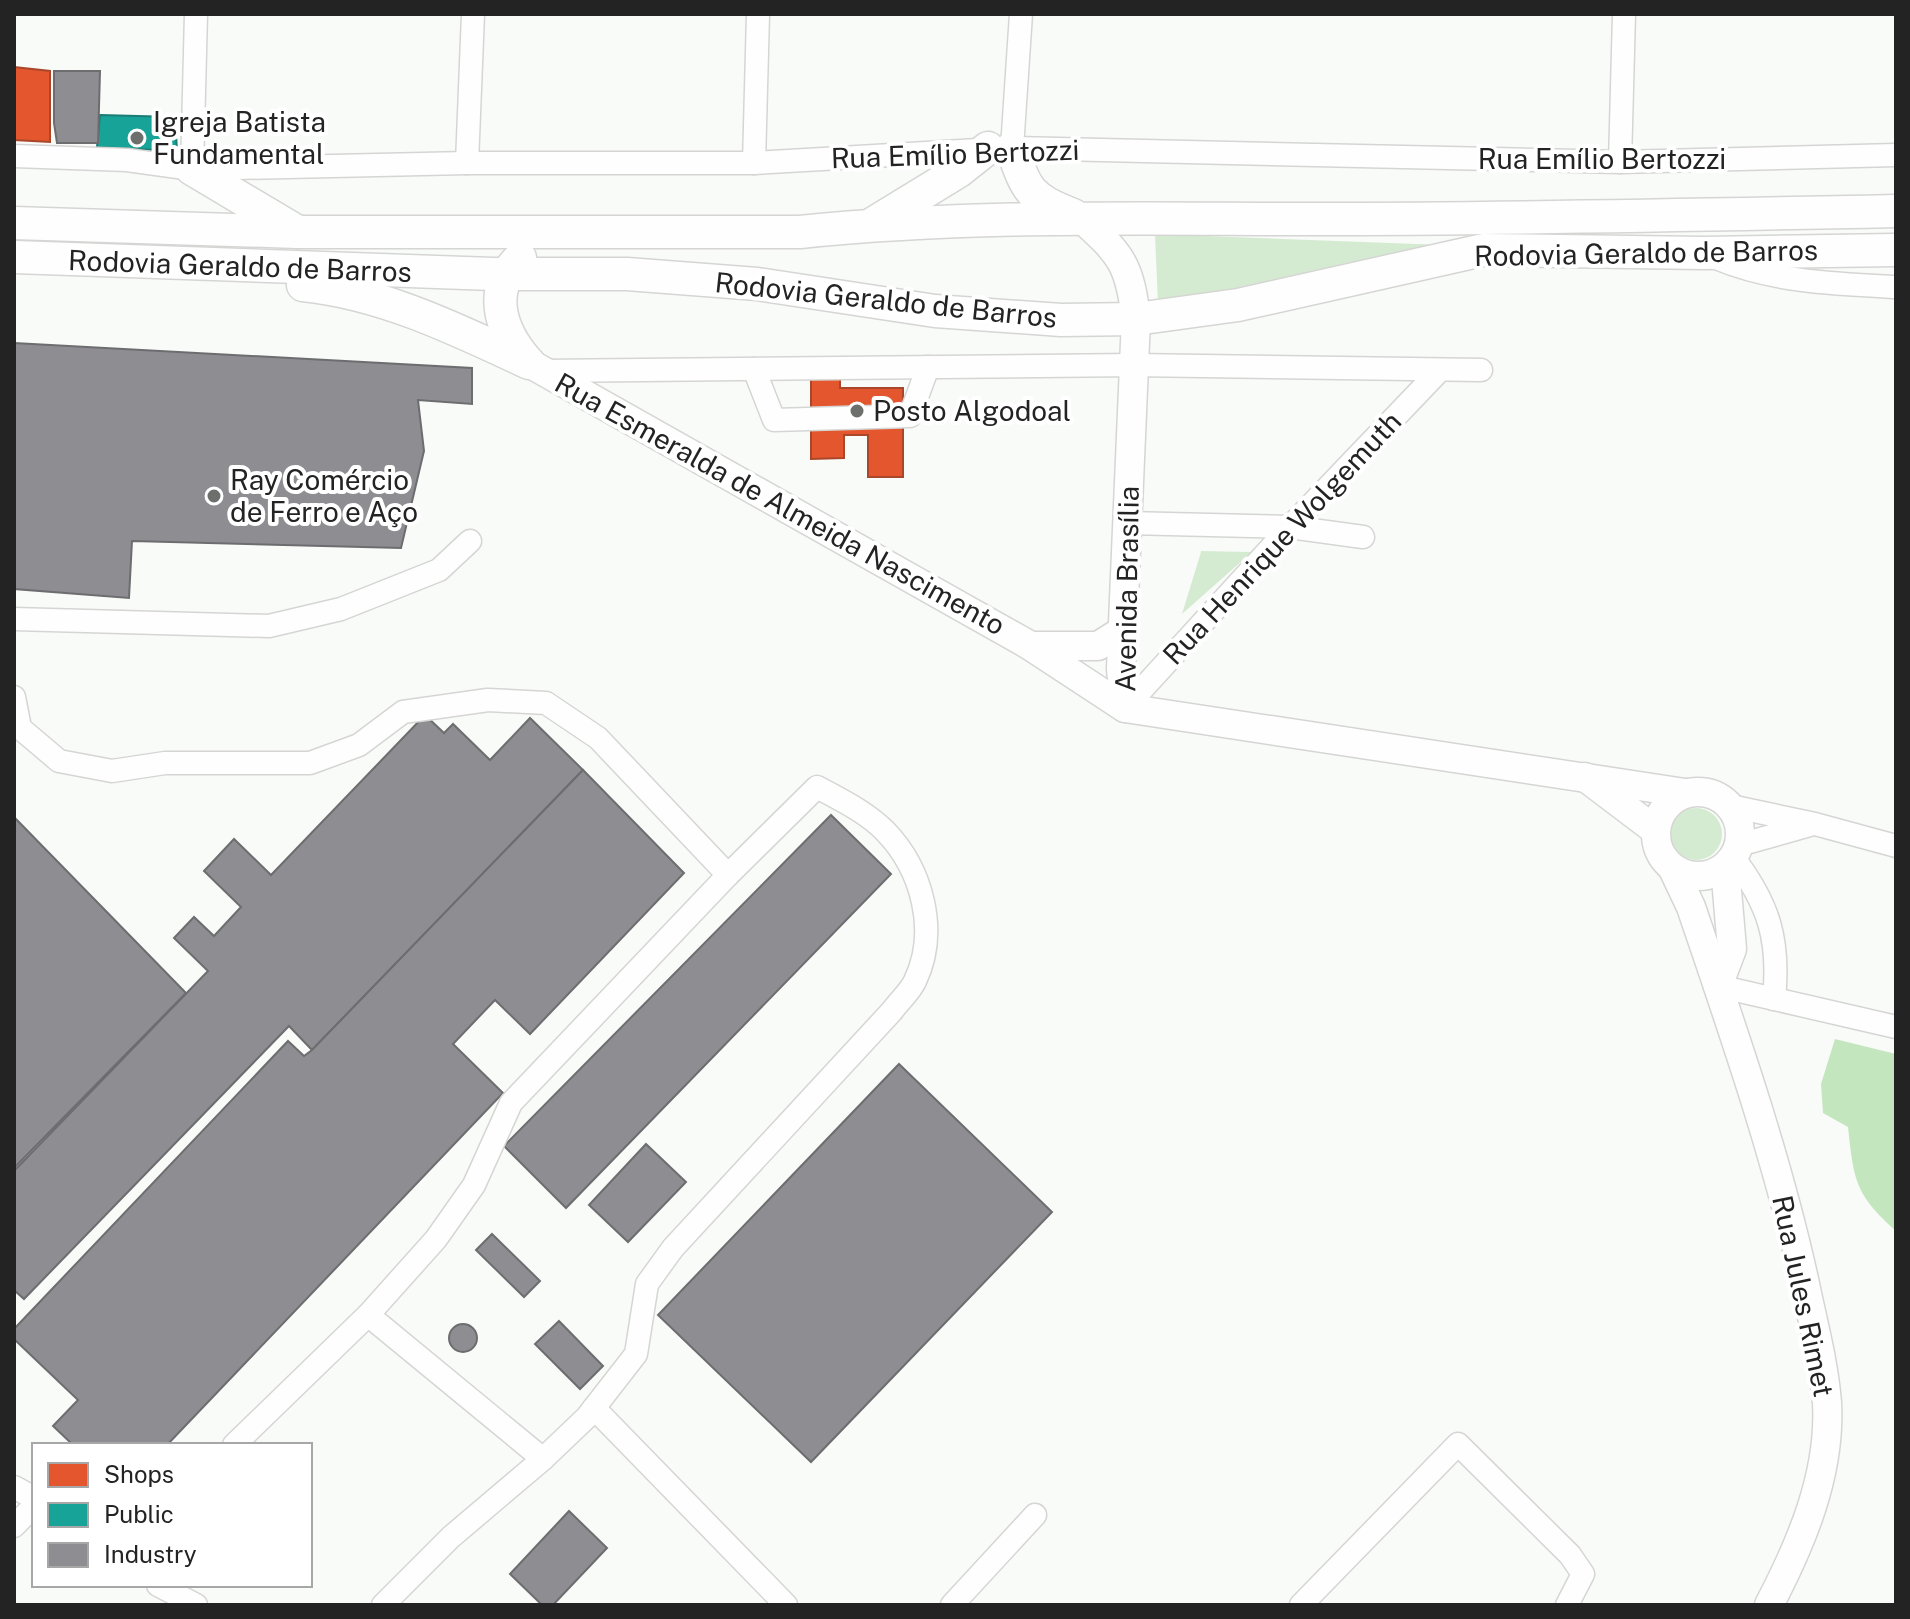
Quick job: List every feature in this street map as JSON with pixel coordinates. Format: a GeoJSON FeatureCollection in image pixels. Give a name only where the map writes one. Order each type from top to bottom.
{"type":"FeatureCollection","features":[{"type":"Feature","properties":{"kind":"highway"},"geometry":{"type":"LineString","coordinates":[[870,225],[1000,148],[1038,201],[1083,220]]}},
{"type":"Feature","properties":{"kind":"highway"},"geometry":{"type":"LineString","coordinates":[[192,169],[298,232]]}},
{"type":"Feature","properties":{"kind":"highway","name":"Rodovia Geraldo de Barros"},"geometry":{"type":"LineString","coordinates":[[14,223],[298,232],[800,232],[870,225],[1083,220],[1495,219],[1896,211]]}},
{"type":"Feature","properties":{"kind":"highway"},"geometry":{"type":"LineString","coordinates":[[536,367],[506,332],[500,310],[501,290],[507,274],[522,255],[543,248],[800,232]]}},
{"type":"Feature","properties":{"kind":"highway","name":"Rodovia Geraldo de Barros"},"geometry":{"type":"LineString","coordinates":[[14,257],[507,274],[627,274],[757,284],[935,311],[1061,320],[1136,319],[1238,305],[1483,250],[1704,253],[1896,250]]}},
{"type":"Feature","properties":{"kind":"highway"},"geometry":{"type":"LineString","coordinates":[[67,261],[334,288],[439,322],[536,367]]}},
{"type":"Feature","properties":{"kind":"main road","name":"Avenida Brasília"},"geometry":{"type":"LineString","coordinates":[[1083,220],[1117,251],[1132,284],[1136,319],[1122,631],[1125,708],[1581,774],[1685,793]]}},
{"type":"Feature","properties":{"kind":"main road","name":"Rua Esmeralda de Almeida Nascimento"},"geometry":{"type":"LineString","coordinates":[[536,367],[1029,645],[1125,708]]}},
{"type":"Feature","properties":{"kind":"main road","name":"Rua Esmeralda de Almeida Nascimento"},"geometry":{"type":"LineString","coordinates":[[1029,645],[1098,646],[1122,631]]}},
{"type":"Feature","properties":{"kind":"main road","name":"Avenida Brasília"},"geometry":{"type":"LineString","coordinates":[[1581,774],[1655,830]]}},
{"type":"Feature","properties":{"kind":"main road"},"geometry":{"type":"LineString","coordinates":[[1718,986],[1732,949],[1732,856],[1739,824],[1730,806],[1710,793],[1685,793],[1662,811],[1655,830],[1657,848],[1673,869],[1703,876],[1732,856]]}},
{"type":"Feature","properties":{"kind":"main road","name":"Rua Jules Rimet"},"geometry":{"type":"LineString","coordinates":[[1673,869],[1691,907],[1718,986],[1791,1219],[1820,1351],[1827,1405],[1822,1466],[1792,1561],[1769,1605]]}},
{"type":"Feature","properties":{"kind":"street"},"geometry":{"type":"LineString","coordinates":[[192,169],[196,14]]}},
{"type":"Feature","properties":{"kind":"street"},"geometry":{"type":"LineString","coordinates":[[467,163],[473,14]]}},
{"type":"Feature","properties":{"kind":"street"},"geometry":{"type":"LineString","coordinates":[[754,163],[758,14]]}},
{"type":"Feature","properties":{"kind":"street"},"geometry":{"type":"LineString","coordinates":[[1000,148],[1021,14]]}},
{"type":"Feature","properties":{"kind":"street"},"geometry":{"type":"LineString","coordinates":[[1620,162],[1624,14]]}},
{"type":"Feature","properties":{"kind":"street","name":"Rua Emílio Bertozzi"},"geometry":{"type":"LineString","coordinates":[[14,156],[127,160],[192,169],[467,163],[754,163],[1000,148],[1620,162],[1896,155]]}},
{"type":"Feature","properties":{"kind":"street"},"geometry":{"type":"LineString","coordinates":[[1704,253],[1753,274],[1792,281],[1896,287]]}},
{"type":"Feature","properties":{"kind":"street"},"geometry":{"type":"LineString","coordinates":[[536,367],[754,369],[1133,365],[1481,370]]}},
{"type":"Feature","properties":{"kind":"street"},"geometry":{"type":"LineString","coordinates":[[754,369],[774,420],[910,416],[928,367]]}},
{"type":"Feature","properties":{"kind":"street","name":"Rua Henrique Wolgemuth"},"geometry":{"type":"LineString","coordinates":[[1125,708],[1290,527],[1440,370]]}},
{"type":"Feature","properties":{"kind":"street"},"geometry":{"type":"LineString","coordinates":[[1127,523],[1290,527],[1363,537]]}},
{"type":"Feature","properties":{"kind":"street"},"geometry":{"type":"LineString","coordinates":[[14,619],[269,626],[341,609],[439,570],[470,541]]}},
{"type":"Feature","properties":{"kind":"street"},"geometry":{"type":"LineString","coordinates":[[14,697],[20,728],[59,761],[112,771],[165,763],[310,763],[359,745],[403,712],[488,700],[546,703],[598,738],[728,875]]}},
{"type":"Feature","properties":{"kind":"street"},"geometry":{"type":"LineString","coordinates":[[236,1443],[368,1315],[436,1239],[474,1185],[511,1103],[728,875],[817,787],[854,807],[885,831],[910,865],[924,896],[922,960],[914,982],[892,1011],[673,1248],[647,1284],[636,1354],[594,1408],[543,1459],[451,1537],[383,1605]]}},
{"type":"Feature","properties":{"kind":"street"},"geometry":{"type":"LineString","coordinates":[[1730,806],[1815,824],[1896,846]]}},
{"type":"Feature","properties":{"kind":"street"},"geometry":{"type":"LineString","coordinates":[[1774,999],[1778,962],[1770,923],[1757,888],[1732,856],[1815,824]]}},
{"type":"Feature","properties":{"kind":"street"},"geometry":{"type":"LineString","coordinates":[[1718,986],[1896,1027]]}},
{"type":"Feature","properties":{"kind":"street"},"geometry":{"type":"LineString","coordinates":[[368,1315],[543,1459]]}},
{"type":"Feature","properties":{"kind":"street"},"geometry":{"type":"LineString","coordinates":[[594,1408],[786,1605]]}},
{"type":"Feature","properties":{"kind":"street"},"geometry":{"type":"LineString","coordinates":[[1301,1605],[1458,1444],[1570,1555],[1583,1574],[1567,1605]]}},
{"type":"Feature","properties":{"kind":"street"},"geometry":{"type":"LineString","coordinates":[[14,1487],[32,1497]]}},
{"type":"Feature","properties":{"kind":"street"},"geometry":{"type":"LineString","coordinates":[[14,1526],[32,1508]]}},
{"type":"Feature","properties":{"kind":"street"},"geometry":{"type":"LineString","coordinates":[[952,1605],[1035,1515]]}},
{"type":"Feature","properties":{"kind":"street"},"geometry":{"type":"LineString","coordinates":[[162,1587],[196,1605]]}},
{"type":"Feature","properties":{"kind":"green space"},"geometry":{"type":"Polygon","coordinates":[[[1155,234],[1444,245],[1158,304],[1155,234]]]}},
{"type":"Feature","properties":{"kind":"green space"},"geometry":{"type":"Polygon","coordinates":[[[1201,552],[1252,552],[1182,614],[1201,552]]]}},
{"type":"Feature","properties":{"kind":"green space"},"geometry":{"type":"Polygon","coordinates":[[[1696,808],[1715,815],[1722,834],[1715,853],[1696,860],[1677,853],[1670,834],[1677,815],[1696,808]]]}},
{"type":"Feature","properties":{"kind":"green space"},"geometry":{"type":"Polygon","coordinates":[[[1835,1039],[1896,1054],[1896,1231],[1864,1196],[1855,1174],[1848,1127],[1823,1113],[1821,1084],[1835,1039]]]}},
{"type":"Feature","properties":{"kind":"building: Shops"},"geometry":{"type":"Polygon","coordinates":[[[14,67],[50,71],[50,142],[14,140],[14,67]]]}},
{"type":"Feature","properties":{"kind":"building: Shops","name":"Posto Algodoal"},"geometry":{"type":"Polygon","coordinates":[[[811,357],[840,357],[840,388],[903,388],[903,477],[868,477],[868,435],[844,435],[844,458],[811,459],[811,357]]]}},
{"type":"Feature","properties":{"kind":"building: Public","name":"Igreja Batista Fundamental"},"geometry":{"type":"Polygon","coordinates":[[[100,115],[175,117],[177,151],[97,147],[100,115]]]}},
{"type":"Feature","properties":{"kind":"building: Industry"},"geometry":{"type":"Polygon","coordinates":[[[54,71],[100,71],[98,143],[57,143],[54,71]]]}},
{"type":"Feature","properties":{"kind":"building: Industry","name":"Ray Comércio de Ferro e Aço"},"geometry":{"type":"Polygon","coordinates":[[[14,343],[472,368],[472,404],[418,400],[424,451],[401,548],[132,541],[129,598],[14,589],[14,343]]]}},
{"type":"Feature","properties":{"kind":"building: Industry"},"geometry":{"type":"Polygon","coordinates":[[[425,715],[444,733],[453,724],[490,760],[530,718],[583,770],[312,1050],[289,1026],[24,1299],[14,1290],[14,1171],[208,971],[174,938],[194,917],[214,936],[241,907],[204,871],[234,839],[271,875],[425,715]]]}},
{"type":"Feature","properties":{"kind":"building: Industry"},"geometry":{"type":"Polygon","coordinates":[[[583,770],[684,873],[530,1034],[495,1000],[453,1044],[503,1093],[169,1443],[71,1443],[53,1426],[78,1400],[14,1339],[14,1329],[288,1041],[304,1056],[583,770]]]}},
{"type":"Feature","properties":{"kind":"building: Industry"},"geometry":{"type":"Polygon","coordinates":[[[831,815],[891,874],[566,1208],[504,1146],[831,815]]]}},
{"type":"Feature","properties":{"kind":"building: Industry"},"geometry":{"type":"Polygon","coordinates":[[[14,817],[186,993],[14,1168],[14,817]]]}},
{"type":"Feature","properties":{"kind":"building: Industry"},"geometry":{"type":"Polygon","coordinates":[[[899,1064],[1052,1212],[811,1462],[658,1315],[899,1064]]]}},
{"type":"Feature","properties":{"kind":"building: Industry"},"geometry":{"type":"Polygon","coordinates":[[[646,1144],[686,1182],[628,1242],[589,1205],[646,1144]]]}},
{"type":"Feature","properties":{"kind":"building: Industry"},"geometry":{"type":"Polygon","coordinates":[[[492,1234],[540,1281],[524,1297],[476,1250],[492,1234]]]}},
{"type":"Feature","properties":{"kind":"building: Industry"},"geometry":{"type":"Polygon","coordinates":[[[559,1321],[603,1366],[580,1389],[535,1344],[559,1321]]]}},
{"type":"Feature","properties":{"kind":"building: Industry"},"geometry":{"type":"Polygon","coordinates":[[[463,1324],[473,1328],[477,1338],[473,1348],[463,1352],[453,1348],[449,1338],[453,1328],[463,1324]]]}},
{"type":"Feature","properties":{"kind":"building: Industry"},"geometry":{"type":"Polygon","coordinates":[[[569,1511],[607,1548],[553,1605],[542,1605],[510,1574],[569,1511]]]}},
{"type":"Feature","properties":{"kind":"place","name":"Igreja Batista Fundamental"},"geometry":{"type":"Point","coordinates":[137,138]}},
{"type":"Feature","properties":{"kind":"place","name":"Posto Algodoal"},"geometry":{"type":"Point","coordinates":[857,411]}},
{"type":"Feature","properties":{"kind":"place","name":"Ray Comércio de Ferro e Aço"},"geometry":{"type":"Point","coordinates":[214,496]}}]}
